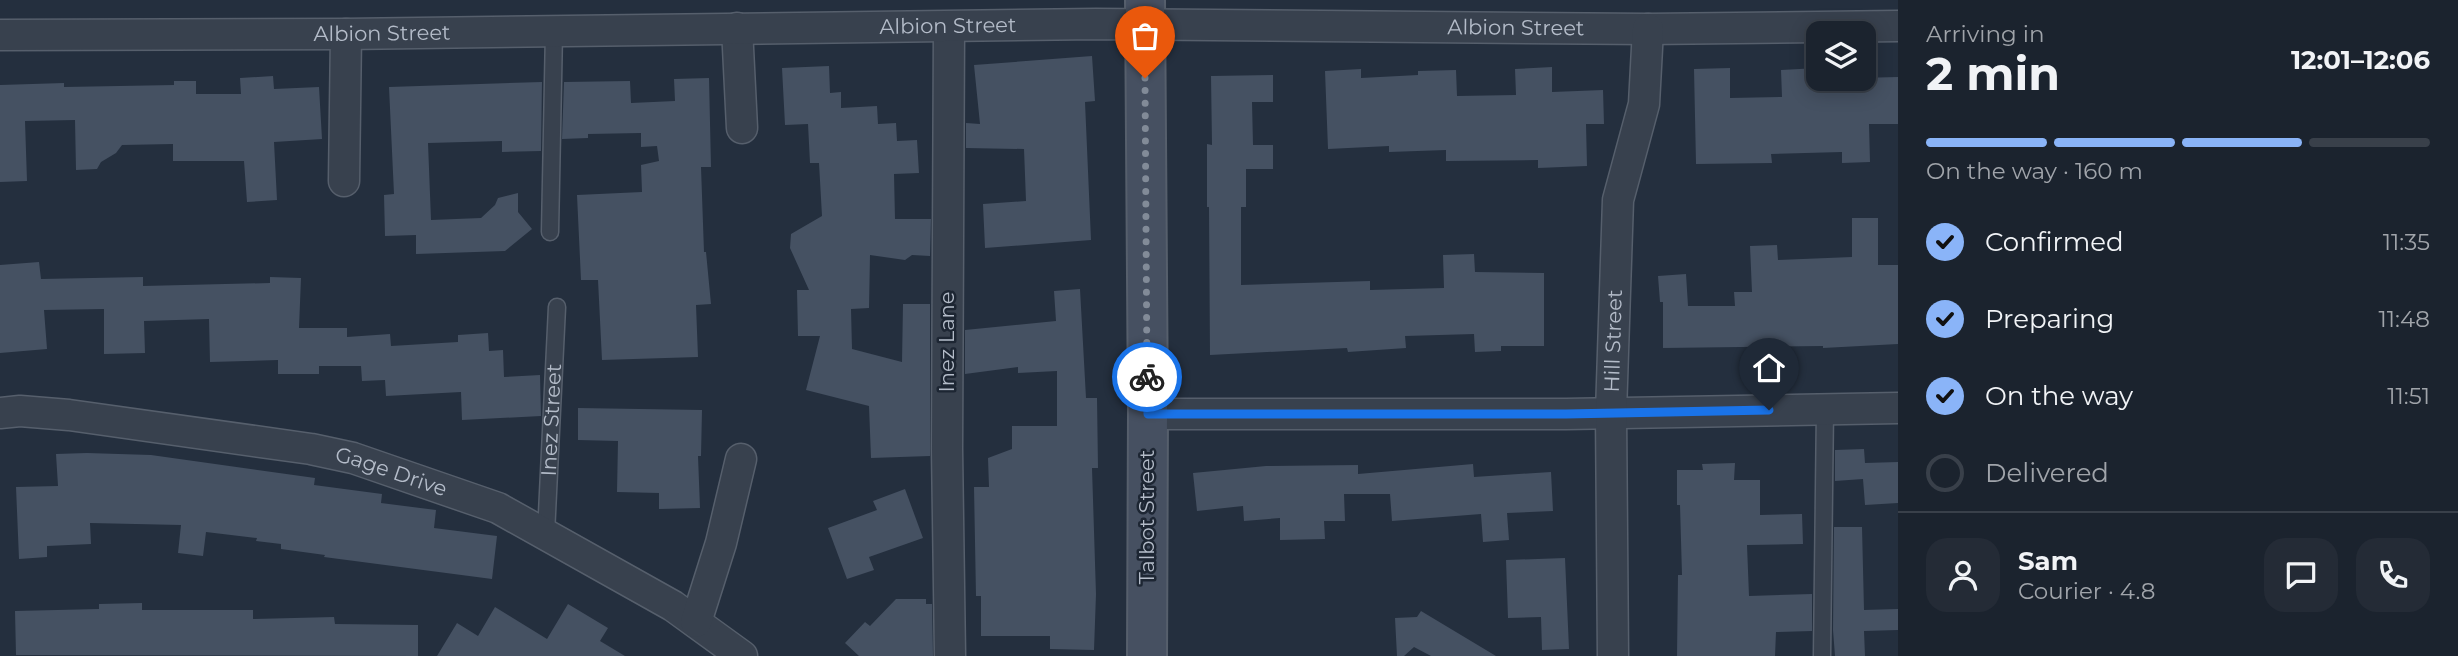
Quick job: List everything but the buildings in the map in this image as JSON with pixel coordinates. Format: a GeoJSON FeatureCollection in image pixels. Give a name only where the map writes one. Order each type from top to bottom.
{"type":"FeatureCollection","features":[{"type":"Feature","properties":{"kind":"main road","name":"Talbot Street"},"geometry":{"type":"LineString","coordinates":[[1145,13],[1147,656]]}},
{"type":"Feature","properties":{"kind":"street","name":"Albion Street"},"geometry":{"type":"LineString","coordinates":[[0,35],[949,28],[1097,24],[1145,13],[1648,29],[1898,26]]}},
{"type":"Feature","properties":{"kind":"street","name":"Inez Lane"},"geometry":{"type":"LineString","coordinates":[[949,28],[947,449],[950,656]]}},
{"type":"Feature","properties":{"kind":"street"},"geometry":{"type":"LineString","coordinates":[[737,29],[742,128]]}},
{"type":"Feature","properties":{"kind":"street","name":"Hill Street"},"geometry":{"type":"LineString","coordinates":[[1613,656],[1611,413],[1618,200],[1644,104],[1648,29]]}},
{"type":"Feature","properties":{"kind":"street"},"geometry":{"type":"LineString","coordinates":[[344,181],[346,34]]}},
{"type":"Feature","properties":{"kind":"street"},"geometry":{"type":"LineString","coordinates":[[1148,414],[1611,413],[1898,408]]}},
{"type":"Feature","properties":{"kind":"street","name":"Gage Drive"},"geometry":{"type":"LineString","coordinates":[[0,413],[20,411],[69,415],[343,455],[498,508],[673,606],[742,656]]}},
{"type":"Feature","properties":{"kind":"street"},"geometry":{"type":"LineString","coordinates":[[696,622],[721,543],[741,459]]}},
{"type":"Feature","properties":{"kind":"lane"},"geometry":{"type":"LineString","coordinates":[[550,232],[554,31]]}},
{"type":"Feature","properties":{"kind":"lane","name":"Inez Street"},"geometry":{"type":"LineString","coordinates":[[546,534],[557,307]]}},
{"type":"Feature","properties":{"kind":"lane"},"geometry":{"type":"LineString","coordinates":[[1822,656],[1825,408]]}},
{"type":"Feature","properties":{"kind":"way so far"},"geometry":{"type":"LineString","coordinates":[[1145,78],[1147,377]]}},
{"type":"Feature","properties":{"kind":"route"},"geometry":{"type":"LineString","coordinates":[[1147,377],[1148,414],[1566,414],[1769,410]]}}]}
